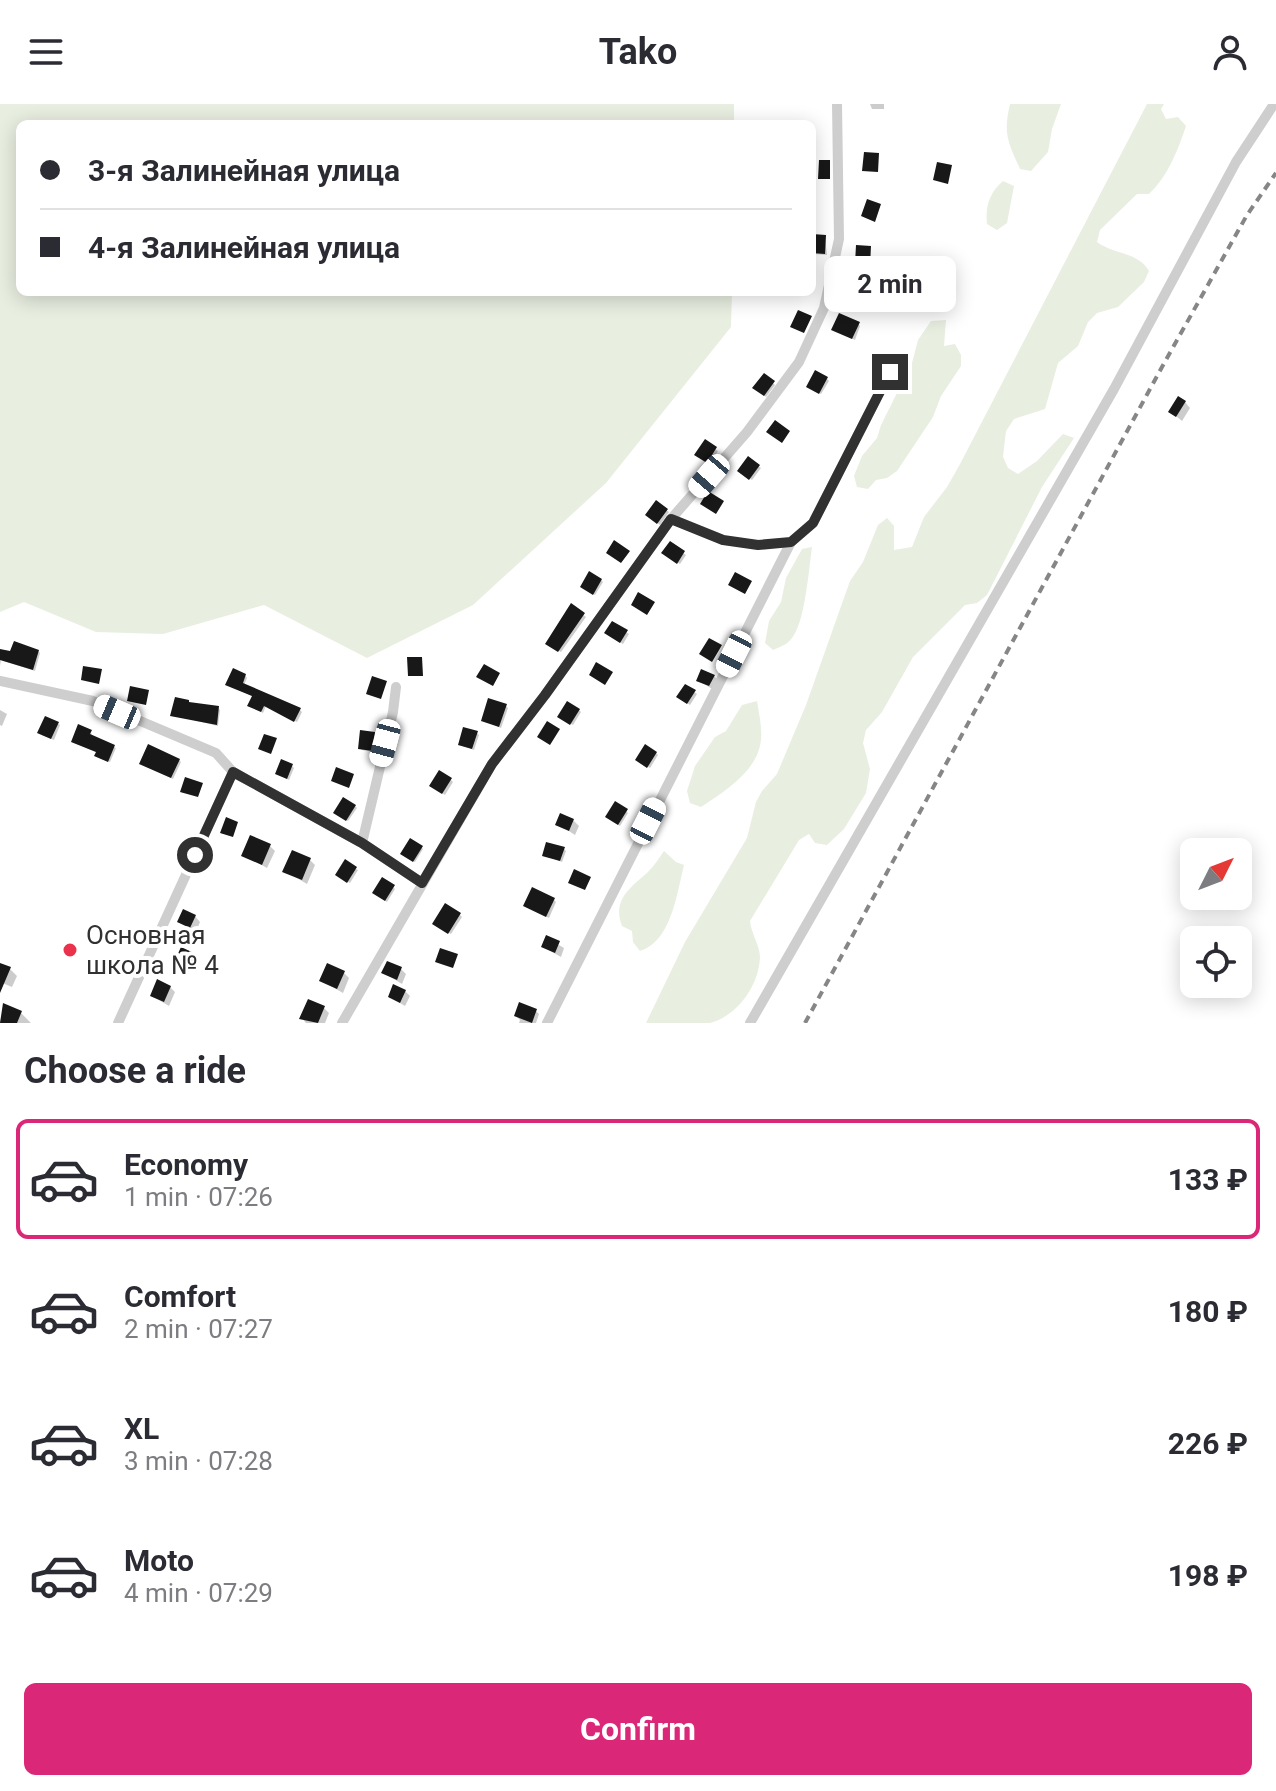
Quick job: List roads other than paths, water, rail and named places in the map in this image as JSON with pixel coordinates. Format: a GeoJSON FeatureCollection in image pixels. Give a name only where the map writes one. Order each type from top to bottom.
{"type":"FeatureCollection","features":[{"type":"Feature","properties":{"kind":"street"},"geometry":{"type":"LineString","coordinates":[[342,1023],[492,764],[671,519],[747,432],[799,362],[824,308],[839,239],[837,104]]}},
{"type":"Feature","properties":{"kind":"street"},"geometry":{"type":"LineString","coordinates":[[750,1023],[1114,389],[1236,162],[1274,104]]}},
{"type":"Feature","properties":{"kind":"street"},"geometry":{"type":"LineString","coordinates":[[547,1023],[791,542],[813,523],[890,372]]}},
{"type":"Feature","properties":{"kind":"street"},"geometry":{"type":"LineString","coordinates":[[0,681],[93,701],[216,753],[233,772],[362,843],[422,883]]}},
{"type":"Feature","properties":{"kind":"street"},"geometry":{"type":"LineString","coordinates":[[362,843],[396,687]]}},
{"type":"Feature","properties":{"kind":"street"},"geometry":{"type":"LineString","coordinates":[[118,1023],[233,772]]}},
{"type":"Feature","properties":{"kind":"lane"},"geometry":{"type":"LineString","coordinates":[[671,519],[723,540],[758,545],[791,542]]}},
{"type":"Feature","properties":{"kind":"railway"},"geometry":{"type":"LineString","coordinates":[[805,1023],[1162,367],[1247,215],[1276,173]]}},
{"type":"Feature","properties":{"kind":"place","name":"Основная школа № 4"},"geometry":{"type":"Point","coordinates":[70,950]}}]}
